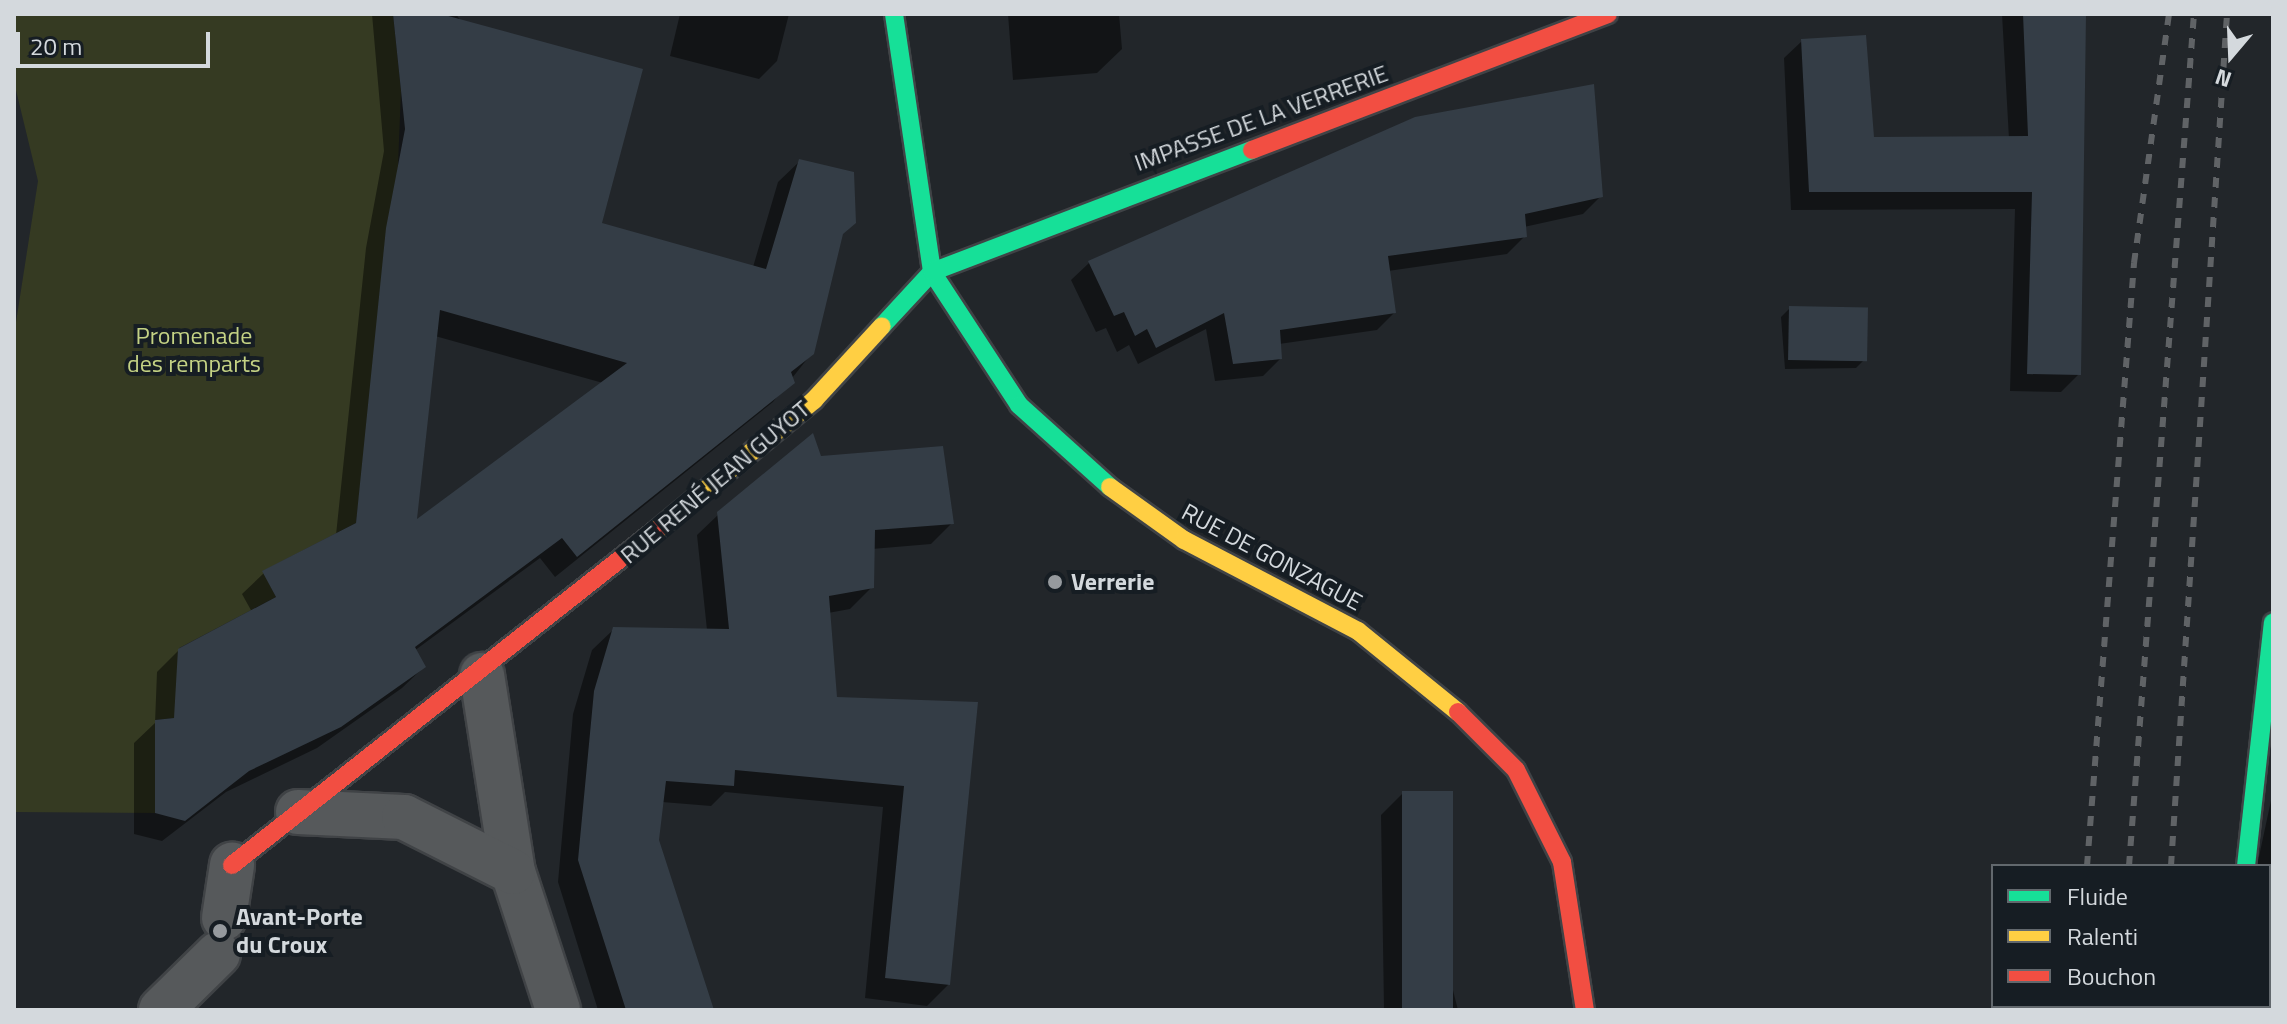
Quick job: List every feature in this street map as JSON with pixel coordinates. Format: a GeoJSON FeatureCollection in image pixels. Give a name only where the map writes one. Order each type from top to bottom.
{"type":"FeatureCollection","features":[{"type":"Feature","properties":{"kind":"street","name":"RUE DE GONZAGUE"},"geometry":{"type":"LineString","coordinates":[[894,14],[932,272],[1019,405],[1095,477],[1184,540],[1358,631],[1422,677],[1516,770],[1562,862],[1585,1010]]}},
{"type":"Feature","properties":{"kind":"street","name":"IMPASSE DE LA VERRERIE"},"geometry":{"type":"LineString","coordinates":[[932,272],[1608,14]]}},
{"type":"Feature","properties":{"kind":"street","name":"RUE RENÉ JEAN GUYOT"},"geometry":{"type":"LineString","coordinates":[[232,865],[482,675],[814,400],[932,272]]}},
{"type":"Feature","properties":{"kind":"street"},"geometry":{"type":"LineString","coordinates":[[2246,864],[2273,622]]}},
{"type":"Feature","properties":{"kind":"street"},"geometry":{"type":"LineString","coordinates":[[482,675],[513,872],[558,1010]]}},
{"type":"Feature","properties":{"kind":"street"},"geometry":{"type":"LineString","coordinates":[[298,812],[404,817],[513,872]]}},
{"type":"Feature","properties":{"kind":"street"},"geometry":{"type":"LineString","coordinates":[[161,1010],[221,936],[232,865]]}},
{"type":"Feature","properties":{"kind":"green space","name":"Promenade des remparts"},"geometry":{"type":"Polygon","coordinates":[[[14,14],[393,14],[401,91],[398,166],[356,523],[263,571],[276,597],[179,648],[197,685],[174,718],[155,720],[155,813],[14,812],[14,335],[38,181],[14,82],[14,14]]]}},
{"type":"Feature","properties":{"kind":"building"},"geometry":{"type":"Polygon","coordinates":[[[393,14],[441,14],[643,69],[602,223],[766,269],[799,159],[854,172],[856,223],[843,234],[814,354],[791,372],[795,383],[577,557],[562,538],[415,647],[426,667],[341,727],[249,771],[185,821],[155,813],[155,720],[174,718],[178,649],[276,597],[262,571],[356,523],[386,228],[405,129],[393,14]],[[440,310],[417,519],[627,363],[440,310]]]}},
{"type":"Feature","properties":{"kind":"building"},"geometry":{"type":"Polygon","coordinates":[[[2023,14],[2086,14],[2081,375],[2027,374],[2032,192],[1809,192],[1801,39],[1866,35],[1874,137],[2028,136],[2023,14]]]}},
{"type":"Feature","properties":{"kind":"building"},"geometry":{"type":"Polygon","coordinates":[[[1594,84],[1603,197],[1525,214],[1527,237],[1388,256],[1396,313],[1280,330],[1282,359],[1233,364],[1224,313],[1156,348],[1147,329],[1135,336],[1124,312],[1114,316],[1088,261],[1415,117],[1594,84]]]}},
{"type":"Feature","properties":{"kind":"building"},"geometry":{"type":"Polygon","coordinates":[[[1789,306],[1868,307],[1867,361],[1788,360],[1789,306]]]}},
{"type":"Feature","properties":{"kind":"building"},"geometry":{"type":"Polygon","coordinates":[[[813,433],[821,456],[943,446],[954,524],[875,530],[874,588],[829,596],[837,697],[978,702],[950,985],[885,978],[904,786],[735,770],[734,786],[666,781],[659,840],[714,1010],[626,1010],[578,860],[594,691],[613,627],[729,629],[717,512],[813,433]]]}},
{"type":"Feature","properties":{"kind":"building"},"geometry":{"type":"Polygon","coordinates":[[[1402,791],[1453,791],[1453,1010],[1402,1010],[1402,791]]]}},
{"type":"Feature","properties":{"kind":"railway"},"geometry":{"type":"LineString","coordinates":[[2087,864],[2134,263],[2169,14]]}},
{"type":"Feature","properties":{"kind":"railway"},"geometry":{"type":"LineString","coordinates":[[2129,864],[2194,14]]}},
{"type":"Feature","properties":{"kind":"railway"},"geometry":{"type":"LineString","coordinates":[[2171,864],[2227,14]]}},
{"type":"Feature","properties":{"kind":"traffic: fast"},"geometry":{"type":"LineString","coordinates":[[894,14],[932,272],[1019,405],[1110,487]]}},
{"type":"Feature","properties":{"kind":"traffic: fast"},"geometry":{"type":"LineString","coordinates":[[882,326],[932,272],[1252,150]]}},
{"type":"Feature","properties":{"kind":"traffic: fast"},"geometry":{"type":"LineString","coordinates":[[2246,864],[2273,622]]}},
{"type":"Feature","properties":{"kind":"traffic: slow"},"geometry":{"type":"LineString","coordinates":[[657,530],[814,400],[882,326]]}},
{"type":"Feature","properties":{"kind":"traffic: slow"},"geometry":{"type":"LineString","coordinates":[[1110,487],[1184,540],[1358,631],[1458,712]]}},
{"type":"Feature","properties":{"kind":"traffic: jam"},"geometry":{"type":"LineString","coordinates":[[1252,150],[1608,14]]}},
{"type":"Feature","properties":{"kind":"traffic: jam"},"geometry":{"type":"LineString","coordinates":[[232,865],[657,530]]}},
{"type":"Feature","properties":{"kind":"traffic: jam"},"geometry":{"type":"LineString","coordinates":[[1458,712],[1516,770],[1562,862],[1585,1010]]}},
{"type":"Feature","properties":{"kind":"place","name":"Verrerie"},"geometry":{"type":"Point","coordinates":[1055,582]}},
{"type":"Feature","properties":{"kind":"place","name":"Avant-Porte du Croux"},"geometry":{"type":"Point","coordinates":[220,931]}}]}
